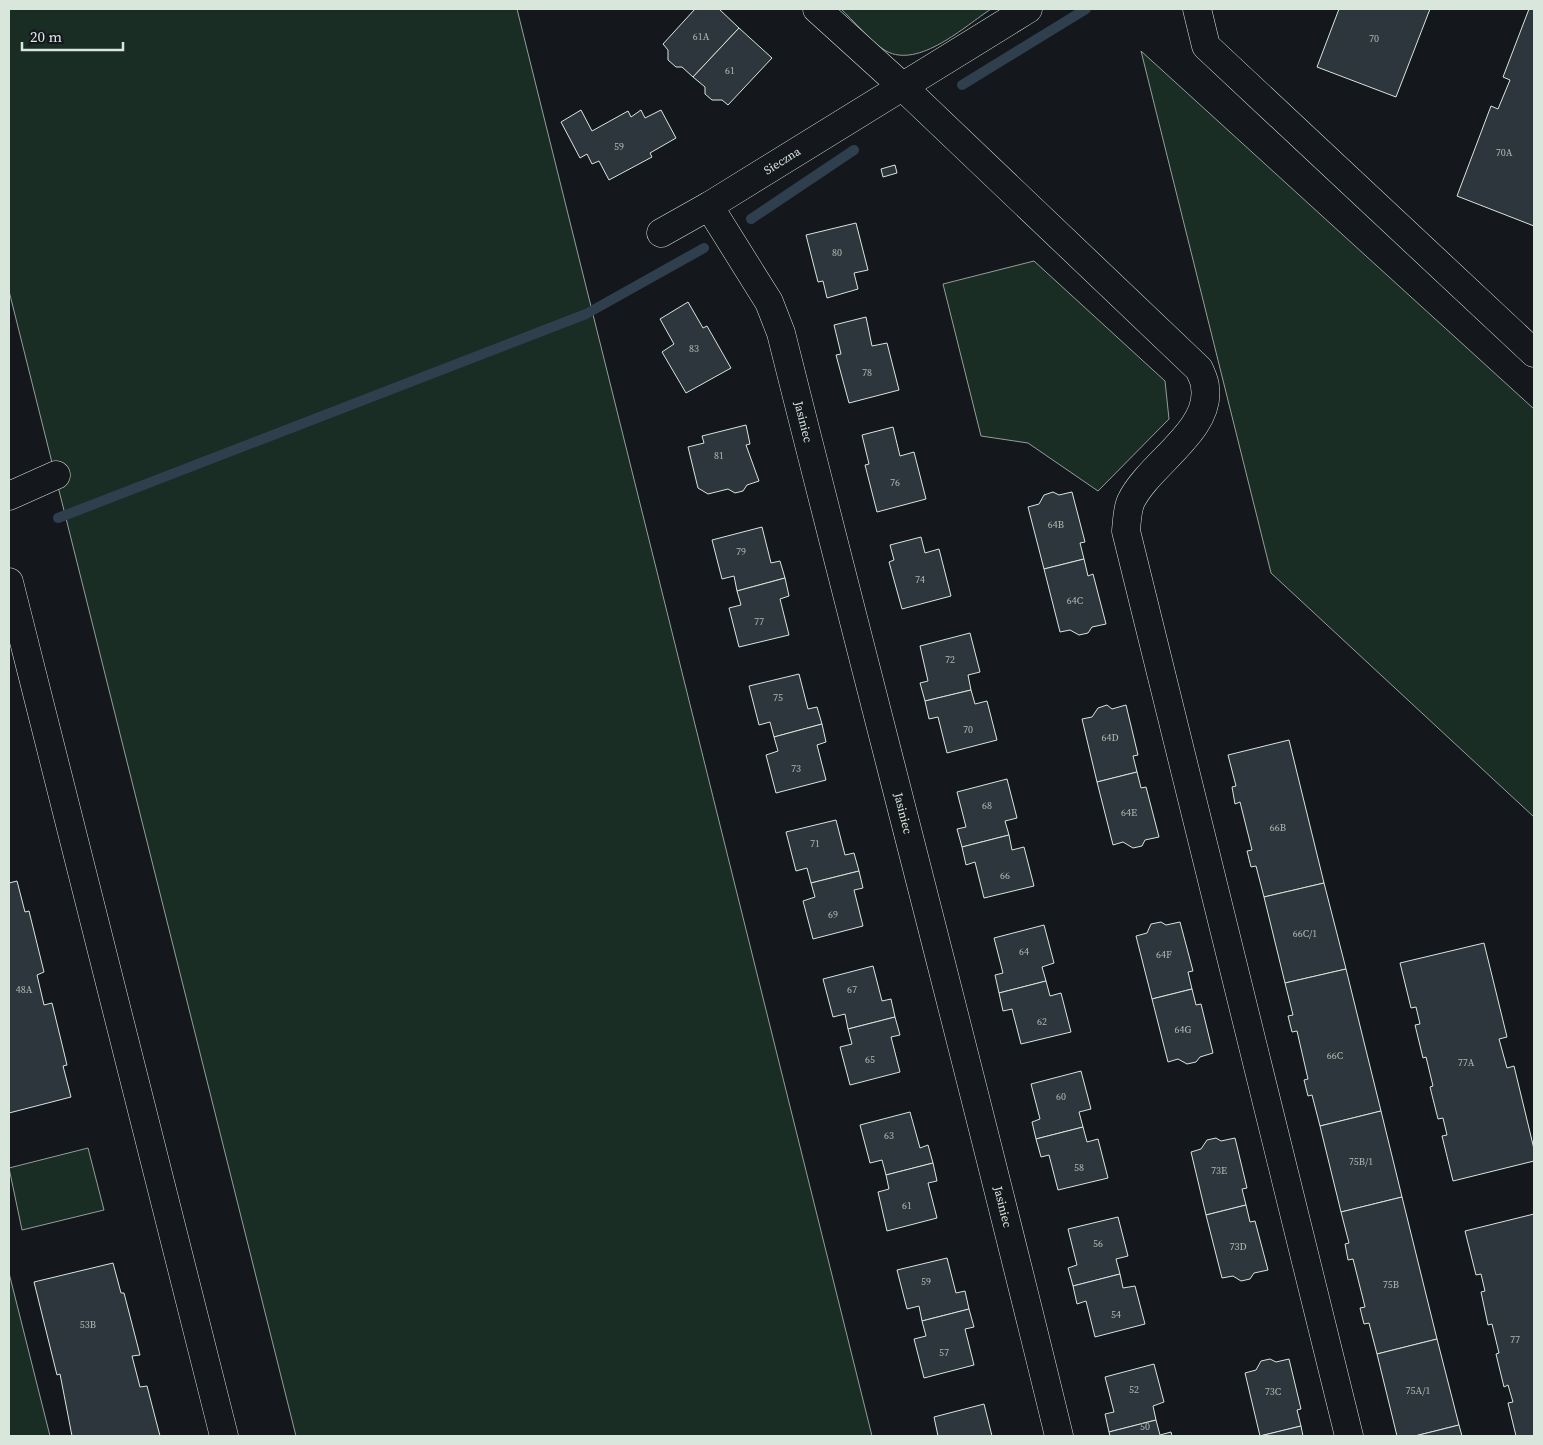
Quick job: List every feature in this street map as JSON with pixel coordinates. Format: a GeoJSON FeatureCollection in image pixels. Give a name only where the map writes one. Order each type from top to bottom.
{"type":"FeatureCollection","features":[{"type":"Feature","properties":{"kind":"street"},"geometry":{"type":"LineString","coordinates":[[817,9],[903,87],[1198,368],[1205,386],[1205,403],[1198,421],[1151,474],[1131,500],[1126,531],[1349,1436]]}},
{"type":"Feature","properties":{"kind":"street","name":"Sieczna"},"geometry":{"type":"LineString","coordinates":[[661,233],[709,206],[1028,9]]}},
{"type":"Feature","properties":{"kind":"street"},"geometry":{"type":"LineString","coordinates":[[1197,9],[1206,46],[1534,354]]}},
{"type":"Feature","properties":{"kind":"street","name":"Jasiniec"},"geometry":{"type":"LineString","coordinates":[[709,206],[769,302],[781,333],[872,697],[987,1139],[1059,1436]]}},
{"type":"Feature","properties":{"kind":"street"},"geometry":{"type":"LineString","coordinates":[[9,496],[56,475]]}},
{"type":"Feature","properties":{"kind":"street"},"geometry":{"type":"LineString","coordinates":[[9,582],[224,1436]]}},
{"type":"Feature","properties":{"kind":"green space"},"geometry":{"type":"Polygon","coordinates":[[[9,9],[517,9],[872,1436],[296,1436],[9,291],[9,9]]]}},
{"type":"Feature","properties":{"kind":"green space"},"geometry":{"type":"Polygon","coordinates":[[[841,9],[991,9],[955,35],[927,50],[899,55],[881,48],[841,9]]]}},
{"type":"Feature","properties":{"kind":"green space"},"geometry":{"type":"Polygon","coordinates":[[[1141,51],[1534,409],[1534,817],[1271,573],[1141,51]]]}},
{"type":"Feature","properties":{"kind":"green space"},"geometry":{"type":"Polygon","coordinates":[[[1034,261],[1165,381],[1169,419],[1098,491],[1028,443],[981,436],[943,284],[1034,261]]]}},
{"type":"Feature","properties":{"kind":"green space"},"geometry":{"type":"Polygon","coordinates":[[[88,1148],[104,1210],[22,1230],[9,1168],[88,1148]]]}},
{"type":"Feature","properties":{"kind":"green space"},"geometry":{"type":"Polygon","coordinates":[[[9,1273],[50,1436],[9,1436],[9,1273]]]}},
{"type":"Feature","properties":{"kind":"building"},"geometry":{"type":"Polygon","coordinates":[[[695,9],[719,9],[739,28],[693,77],[682,67],[676,67],[668,60],[668,50],[663,44],[695,9]]]}},
{"type":"Feature","properties":{"kind":"building"},"geometry":{"type":"Polygon","coordinates":[[[1339,9],[1430,9],[1396,97],[1317,67],[1339,9]]]}},
{"type":"Feature","properties":{"kind":"building"},"geometry":{"type":"Polygon","coordinates":[[[1529,9],[1534,9],[1534,226],[1457,196],[1491,106],[1498,109],[1510,80],[1503,77],[1529,9]]]}},
{"type":"Feature","properties":{"kind":"building"},"geometry":{"type":"Polygon","coordinates":[[[739,28],[772,58],[728,105],[722,100],[712,100],[705,94],[705,87],[693,77],[739,28]]]}},
{"type":"Feature","properties":{"kind":"building"},"geometry":{"type":"Polygon","coordinates":[[[581,110],[592,131],[628,111],[631,117],[641,110],[645,118],[661,110],[676,138],[650,153],[652,157],[609,180],[599,161],[592,164],[587,154],[580,158],[561,122],[581,110]]]}},
{"type":"Feature","properties":{"kind":"building"},"geometry":{"type":"Polygon","coordinates":[[[895,165],[897,173],[883,177],[881,169],[895,165]]]}},
{"type":"Feature","properties":{"kind":"building"},"geometry":{"type":"Polygon","coordinates":[[[856,223],[868,270],[854,273],[858,289],[827,298],[823,281],[818,282],[806,235],[856,223]]]}},
{"type":"Feature","properties":{"kind":"building"},"geometry":{"type":"Polygon","coordinates":[[[688,302],[703,328],[707,326],[731,368],[686,393],[662,352],[674,344],[660,319],[688,302]]]}},
{"type":"Feature","properties":{"kind":"building"},"geometry":{"type":"Polygon","coordinates":[[[866,317],[872,346],[887,343],[899,390],[849,403],[836,355],[841,354],[834,325],[866,317]]]}},
{"type":"Feature","properties":{"kind":"building"},"geometry":{"type":"Polygon","coordinates":[[[746,425],[750,444],[746,445],[759,481],[747,485],[743,491],[735,493],[728,489],[708,494],[698,488],[688,447],[704,443],[702,436],[746,425]]]}},
{"type":"Feature","properties":{"kind":"building"},"geometry":{"type":"Polygon","coordinates":[[[893,427],[900,456],[914,452],[926,499],[877,512],[865,465],[869,464],[862,435],[893,427]]]}},
{"type":"Feature","properties":{"kind":"building"},"geometry":{"type":"Polygon","coordinates":[[[1053,492],[1059,495],[1072,492],[1085,542],[1080,543],[1084,559],[1044,569],[1028,507],[1039,504],[1044,495],[1053,492]]]}},
{"type":"Feature","properties":{"kind":"building"},"geometry":{"type":"Polygon","coordinates":[[[762,527],[771,563],[780,561],[785,578],[737,591],[734,576],[722,579],[712,540],[762,527]]]}},
{"type":"Feature","properties":{"kind":"building"},"geometry":{"type":"Polygon","coordinates":[[[921,537],[925,553],[939,549],[951,596],[902,609],[889,562],[894,560],[890,545],[921,537]]]}},
{"type":"Feature","properties":{"kind":"building"},"geometry":{"type":"Polygon","coordinates":[[[1084,559],[1088,576],[1093,574],[1106,624],[1092,627],[1088,633],[1079,635],[1070,630],[1060,632],[1044,569],[1084,559]]]}},
{"type":"Feature","properties":{"kind":"building"},"geometry":{"type":"Polygon","coordinates":[[[785,578],[789,596],[780,599],[789,635],[739,647],[729,608],[741,605],[737,591],[785,578]]]}},
{"type":"Feature","properties":{"kind":"building"},"geometry":{"type":"Polygon","coordinates":[[[970,633],[980,672],[968,675],[971,690],[925,701],[920,683],[928,681],[920,646],[970,633]]]}},
{"type":"Feature","properties":{"kind":"building"},"geometry":{"type":"Polygon","coordinates":[[[799,674],[808,709],[817,707],[822,724],[774,737],[770,722],[759,725],[749,686],[799,674]]]}},
{"type":"Feature","properties":{"kind":"building"},"geometry":{"type":"Polygon","coordinates":[[[971,690],[975,704],[987,701],[997,740],[947,753],[938,717],[929,719],[925,701],[971,690]]]}},
{"type":"Feature","properties":{"kind":"building"},"geometry":{"type":"Polygon","coordinates":[[[1107,705],[1112,709],[1126,705],[1138,755],[1133,756],[1137,772],[1097,782],[1082,719],[1092,717],[1098,708],[1107,705]]]}},
{"type":"Feature","properties":{"kind":"building"},"geometry":{"type":"Polygon","coordinates":[[[822,724],[826,742],[817,745],[826,780],[776,793],[766,755],[778,751],[774,737],[822,724]]]}},
{"type":"Feature","properties":{"kind":"building"},"geometry":{"type":"Polygon","coordinates":[[[1289,740],[1324,883],[1264,897],[1256,866],[1251,867],[1247,851],[1252,850],[1240,802],[1235,804],[1232,787],[1236,786],[1228,755],[1289,740]]]}},
{"type":"Feature","properties":{"kind":"building"},"geometry":{"type":"Polygon","coordinates":[[[1137,772],[1141,788],[1146,787],[1159,837],[1145,840],[1142,846],[1133,848],[1123,842],[1113,845],[1097,782],[1137,772]]]}},
{"type":"Feature","properties":{"kind":"building"},"geometry":{"type":"Polygon","coordinates":[[[1007,779],[1017,818],[1005,821],[1009,835],[962,847],[957,829],[966,827],[957,792],[1007,779]]]}},
{"type":"Feature","properties":{"kind":"building"},"geometry":{"type":"Polygon","coordinates":[[[836,820],[845,855],[854,853],[859,871],[811,883],[807,868],[796,871],[786,832],[836,820]]]}},
{"type":"Feature","properties":{"kind":"building"},"geometry":{"type":"Polygon","coordinates":[[[1009,835],[1012,850],[1024,847],[1034,886],[984,898],[975,862],[966,865],[962,847],[1009,835]]]}},
{"type":"Feature","properties":{"kind":"building"},"geometry":{"type":"Polygon","coordinates":[[[859,871],[863,888],[854,890],[863,926],[813,939],[803,901],[815,897],[811,883],[859,871]]]}},
{"type":"Feature","properties":{"kind":"building"},"geometry":{"type":"Polygon","coordinates":[[[17,881],[25,912],[29,911],[44,972],[37,975],[44,1005],[52,1003],[67,1065],[63,1066],[71,1097],[9,1113],[9,883],[17,881]]]}},
{"type":"Feature","properties":{"kind":"building"},"geometry":{"type":"Polygon","coordinates":[[[1324,883],[1346,969],[1285,983],[1264,897],[1324,883]]]}},
{"type":"Feature","properties":{"kind":"building"},"geometry":{"type":"Polygon","coordinates":[[[1161,922],[1166,925],[1180,922],[1193,971],[1188,972],[1192,989],[1152,999],[1136,936],[1147,933],[1151,924],[1161,922]]]}},
{"type":"Feature","properties":{"kind":"building"},"geometry":{"type":"Polygon","coordinates":[[[1044,925],[1054,963],[1042,967],[1046,981],[999,993],[995,975],[1003,973],[994,938],[1044,925]]]}},
{"type":"Feature","properties":{"kind":"building"},"geometry":{"type":"Polygon","coordinates":[[[1484,943],[1507,1037],[1499,1039],[1507,1068],[1514,1066],[1534,1149],[1534,1161],[1453,1181],[1442,1136],[1447,1135],[1443,1118],[1438,1119],[1430,1087],[1433,1086],[1426,1057],[1423,1058],[1415,1025],[1420,1024],[1416,1007],[1411,1008],[1400,963],[1484,943]]]}},
{"type":"Feature","properties":{"kind":"building"},"geometry":{"type":"Polygon","coordinates":[[[873,966],[882,1001],[891,999],[895,1017],[848,1029],[845,1014],[833,1017],[823,979],[873,966]]]}},
{"type":"Feature","properties":{"kind":"building"},"geometry":{"type":"Polygon","coordinates":[[[1346,969],[1381,1111],[1320,1126],[1312,1095],[1308,1096],[1304,1080],[1308,1079],[1297,1031],[1292,1032],[1288,1016],[1293,1015],[1285,983],[1346,969]]]}},
{"type":"Feature","properties":{"kind":"building"},"geometry":{"type":"Polygon","coordinates":[[[1046,981],[1050,996],[1061,993],[1071,1032],[1021,1044],[1012,1009],[1003,1011],[999,993],[1046,981]]]}},
{"type":"Feature","properties":{"kind":"building"},"geometry":{"type":"Polygon","coordinates":[[[1192,989],[1196,1005],[1201,1004],[1213,1053],[1200,1057],[1196,1062],[1187,1064],[1178,1059],[1168,1062],[1152,999],[1192,989]]]}},
{"type":"Feature","properties":{"kind":"building"},"geometry":{"type":"Polygon","coordinates":[[[895,1017],[900,1035],[891,1037],[900,1072],[850,1085],[840,1047],[852,1044],[848,1029],[895,1017]]]}},
{"type":"Feature","properties":{"kind":"building"},"geometry":{"type":"Polygon","coordinates":[[[1081,1071],[1091,1109],[1079,1112],[1083,1127],[1036,1139],[1032,1122],[1040,1119],[1031,1084],[1081,1071]]]}},
{"type":"Feature","properties":{"kind":"building"},"geometry":{"type":"Polygon","coordinates":[[[1381,1111],[1402,1197],[1341,1212],[1320,1126],[1381,1111]]]}},
{"type":"Feature","properties":{"kind":"building"},"geometry":{"type":"Polygon","coordinates":[[[910,1112],[920,1148],[928,1145],[933,1163],[886,1175],[882,1160],[870,1163],[860,1125],[910,1112]]]}},
{"type":"Feature","properties":{"kind":"building"},"geometry":{"type":"Polygon","coordinates":[[[1083,1127],[1087,1142],[1098,1139],[1108,1178],[1058,1190],[1049,1155],[1041,1157],[1036,1139],[1083,1127]]]}},
{"type":"Feature","properties":{"kind":"building"},"geometry":{"type":"Polygon","coordinates":[[[1216,1138],[1221,1141],[1235,1138],[1247,1188],[1242,1189],[1246,1205],[1206,1215],[1191,1152],[1201,1149],[1207,1140],[1216,1138]]]}},
{"type":"Feature","properties":{"kind":"building"},"geometry":{"type":"Polygon","coordinates":[[[933,1163],[937,1181],[928,1183],[937,1218],[887,1231],[878,1192],[889,1189],[886,1175],[933,1163]]]}},
{"type":"Feature","properties":{"kind":"building"},"geometry":{"type":"Polygon","coordinates":[[[1402,1197],[1437,1339],[1377,1354],[1369,1323],[1364,1324],[1360,1308],[1365,1307],[1353,1259],[1348,1260],[1345,1244],[1349,1243],[1341,1212],[1402,1197]]]}},
{"type":"Feature","properties":{"kind":"building"},"geometry":{"type":"Polygon","coordinates":[[[1246,1205],[1250,1222],[1255,1221],[1268,1270],[1254,1273],[1250,1279],[1241,1281],[1233,1276],[1222,1278],[1206,1215],[1246,1205]]]}},
{"type":"Feature","properties":{"kind":"building"},"geometry":{"type":"Polygon","coordinates":[[[1534,1214],[1534,1436],[1516,1436],[1508,1403],[1513,1402],[1508,1385],[1504,1387],[1496,1354],[1499,1353],[1492,1324],[1488,1325],[1481,1292],[1485,1291],[1481,1274],[1476,1275],[1465,1231],[1534,1214]]]}},
{"type":"Feature","properties":{"kind":"building"},"geometry":{"type":"Polygon","coordinates":[[[1118,1217],[1128,1256],[1116,1259],[1120,1274],[1073,1286],[1068,1268],[1077,1265],[1068,1229],[1118,1217]]]}},
{"type":"Feature","properties":{"kind":"building"},"geometry":{"type":"Polygon","coordinates":[[[947,1258],[956,1293],[965,1291],[969,1309],[922,1321],[919,1306],[907,1309],[897,1270],[947,1258]]]}},
{"type":"Feature","properties":{"kind":"building"},"geometry":{"type":"Polygon","coordinates":[[[113,1263],[121,1293],[124,1293],[140,1355],[132,1356],[140,1387],[147,1386],[160,1436],[72,1436],[60,1374],[57,1375],[34,1282],[113,1263]]]}},
{"type":"Feature","properties":{"kind":"building"},"geometry":{"type":"Polygon","coordinates":[[[1120,1274],[1123,1288],[1135,1286],[1145,1324],[1095,1337],[1086,1301],[1077,1304],[1073,1286],[1120,1274]]]}},
{"type":"Feature","properties":{"kind":"building"},"geometry":{"type":"Polygon","coordinates":[[[969,1309],[974,1327],[965,1329],[974,1365],[924,1378],[914,1339],[926,1336],[922,1321],[969,1309]]]}},
{"type":"Feature","properties":{"kind":"building"},"geometry":{"type":"Polygon","coordinates":[[[1437,1339],[1459,1425],[1415,1436],[1397,1436],[1377,1354],[1437,1339]]]}},
{"type":"Feature","properties":{"kind":"building"},"geometry":{"type":"Polygon","coordinates":[[[1270,1359],[1276,1362],[1289,1359],[1301,1409],[1297,1410],[1301,1426],[1260,1436],[1245,1373],[1256,1370],[1261,1361],[1270,1359]]]}},
{"type":"Feature","properties":{"kind":"building"},"geometry":{"type":"Polygon","coordinates":[[[1154,1364],[1164,1402],[1153,1406],[1156,1420],[1109,1432],[1105,1414],[1114,1412],[1105,1377],[1154,1364]]]}},
{"type":"Feature","properties":{"kind":"building"},"geometry":{"type":"Polygon","coordinates":[[[984,1404],[992,1436],[938,1436],[934,1417],[984,1404]]]}},
{"type":"Feature","properties":{"kind":"building"},"geometry":{"type":"Polygon","coordinates":[[[1156,1420],[1160,1435],[1171,1432],[1172,1436],[1110,1436],[1109,1432],[1156,1420]]]}},
{"type":"Feature","properties":{"kind":"building"},"geometry":{"type":"Polygon","coordinates":[[[1459,1425],[1462,1436],[1415,1436],[1459,1425]]]}},
{"type":"Feature","properties":{"kind":"building"},"geometry":{"type":"Polygon","coordinates":[[[1301,1426],[1303,1436],[1260,1436],[1301,1426]]]}},
{"type":"Feature","properties":{"kind":"waterway"},"geometry":{"type":"LineString","coordinates":[[962,85],[1086,9]]}},
{"type":"Feature","properties":{"kind":"waterway"},"geometry":{"type":"LineString","coordinates":[[751,219],[854,150]]}},
{"type":"Feature","properties":{"kind":"waterway"},"geometry":{"type":"LineString","coordinates":[[58,518],[586,314],[704,248]]}}]}
